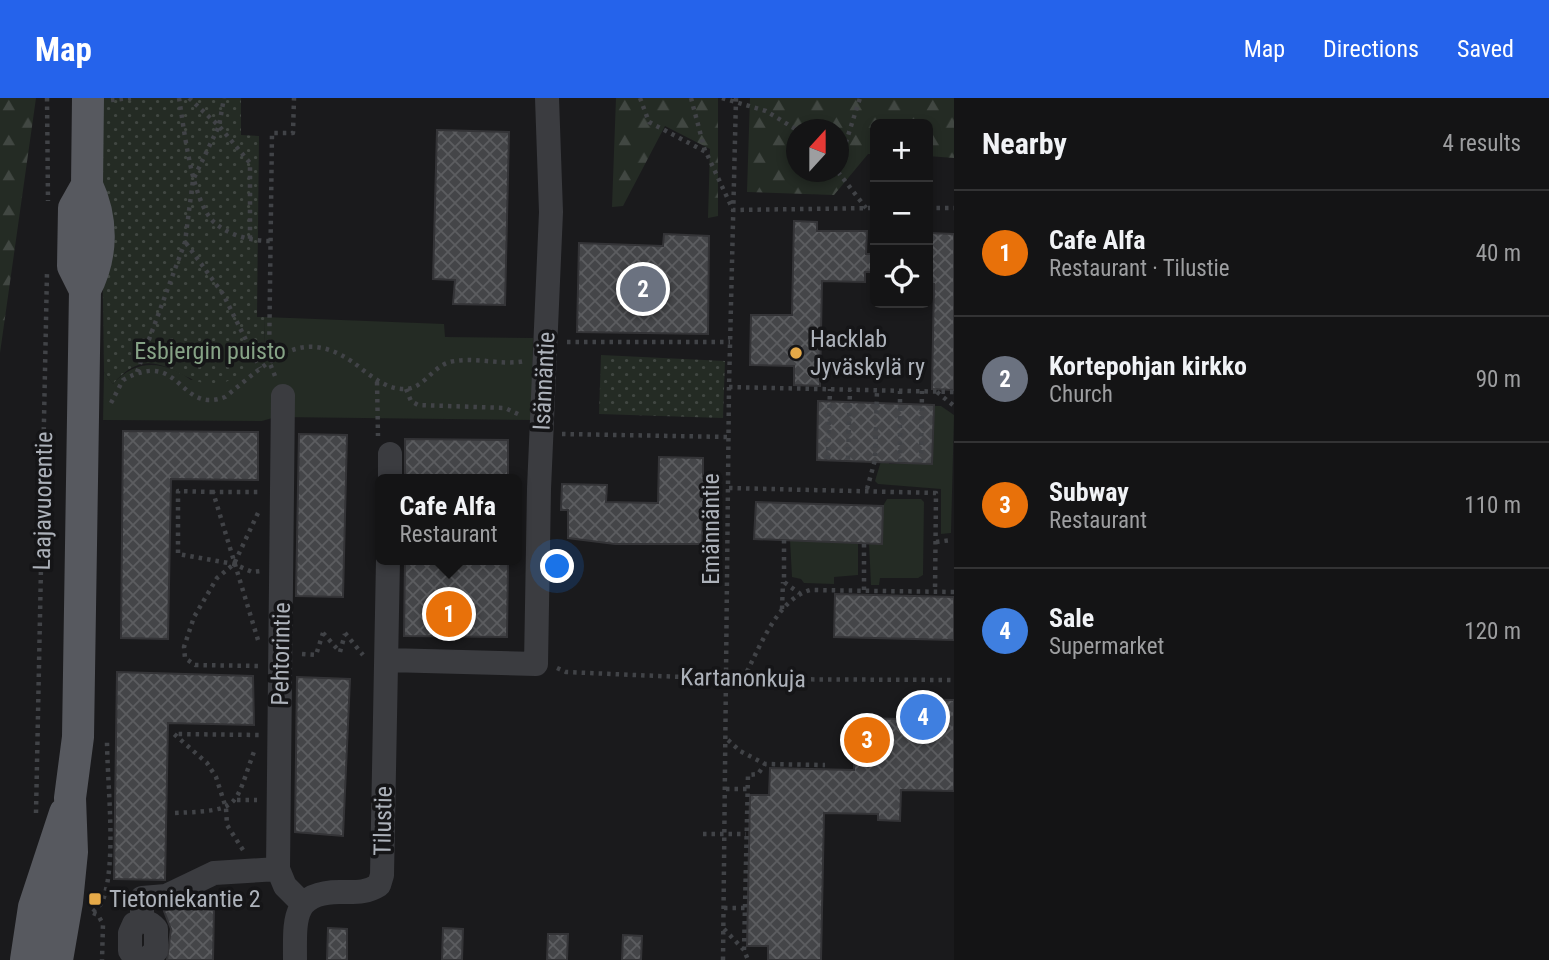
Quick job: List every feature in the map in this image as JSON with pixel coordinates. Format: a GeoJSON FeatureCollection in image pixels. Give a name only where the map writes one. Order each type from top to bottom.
{"type":"FeatureCollection","features":[{"type":"Feature","properties":{"kind":"main road","name":"Laajavuorentie"},"geometry":{"type":"LineString","coordinates":[[57,960],[69,879],[70,798],[78,737],[85,290],[97,267],[98,208],[87,184],[96,99]]}},
{"type":"Feature","properties":{"kind":"main road","name":"Laajavuorentie"},"geometry":{"type":"LineString","coordinates":[[26,960],[34,907],[50,850],[70,798]]}},
{"type":"Feature","properties":{"kind":"street","name":"Isännäntie"},"geometry":{"type":"LineString","coordinates":[[536,661],[551,212],[547,98]]}},
{"type":"Feature","properties":{"kind":"street","name":"Pehtorintie"},"geometry":{"type":"LineString","coordinates":[[266,869],[270,735],[282,667],[283,396]]}},
{"type":"Feature","properties":{"kind":"street"},"geometry":{"type":"LineString","coordinates":[[390,454],[390,474]]}},
{"type":"Feature","properties":{"kind":"street"},"geometry":{"type":"LineString","coordinates":[[387,565],[376,659],[536,661]]}},
{"type":"Feature","properties":{"kind":"street","name":"Tilustie"},"geometry":{"type":"LineString","coordinates":[[302,903],[311,897],[335,892],[368,892],[379,885],[382,875],[376,659]]}},
{"type":"Feature","properties":{"kind":"street"},"geometry":{"type":"LineString","coordinates":[[144,960],[156,951],[156,929],[150,922],[142,921],[142,898],[166,896],[214,873],[266,869],[302,903],[295,916],[295,960]]}},
{"type":"Feature","properties":{"kind":"path"},"geometry":{"type":"LineString","coordinates":[[47,98],[48,213]]}},
{"type":"Feature","properties":{"kind":"path"},"geometry":{"type":"LineString","coordinates":[[96,99],[131,98]]}},
{"type":"Feature","properties":{"kind":"path"},"geometry":{"type":"LineString","coordinates":[[179,98],[193,180],[213,222],[250,241],[271,241]]}},
{"type":"Feature","properties":{"kind":"path"},"geometry":{"type":"LineString","coordinates":[[189,98],[219,126],[250,163],[250,241]]}},
{"type":"Feature","properties":{"kind":"path"},"geometry":{"type":"LineString","coordinates":[[136,373],[186,243],[193,180],[219,126],[224,98]]}},
{"type":"Feature","properties":{"kind":"path"},"geometry":{"type":"LineString","coordinates":[[269,362],[272,133],[293,133],[293,98]]}},
{"type":"Feature","properties":{"kind":"path"},"geometry":{"type":"LineString","coordinates":[[640,98],[649,122],[706,152]]}},
{"type":"Feature","properties":{"kind":"path"},"geometry":{"type":"LineString","coordinates":[[691,98],[706,152],[733,210],[870,208]]}},
{"type":"Feature","properties":{"kind":"path"},"geometry":{"type":"LineString","coordinates":[[722,98],[736,99],[766,111],[786,123]]}},
{"type":"Feature","properties":{"kind":"path"},"geometry":{"type":"LineString","coordinates":[[849,134],[860,98]]}},
{"type":"Feature","properties":{"kind":"path","name":"Emännäntie"},"geometry":{"type":"LineString","coordinates":[[723,960],[729,387],[736,99]]}},
{"type":"Feature","properties":{"kind":"path"},"geometry":{"type":"LineString","coordinates":[[847,182],[866,208]]}},
{"type":"Feature","properties":{"kind":"path"},"geometry":{"type":"LineString","coordinates":[[933,208],[954,208]]}},
{"type":"Feature","properties":{"kind":"path"},"geometry":{"type":"LineString","coordinates":[[186,243],[223,294],[260,368]]}},
{"type":"Feature","properties":{"kind":"path","name":"Laajavuorentie"},"geometry":{"type":"LineString","coordinates":[[36,821],[47,265]]}},
{"type":"Feature","properties":{"kind":"path"},"geometry":{"type":"LineString","coordinates":[[109,413],[112,398],[123,380],[136,373],[162,371],[176,378],[193,396],[202,400],[215,400],[225,397],[260,368],[291,348],[328,349],[342,354],[377,381],[406,389],[418,385],[437,367],[448,362],[484,359],[521,362],[545,348],[730,342]]}},
{"type":"Feature","properties":{"kind":"path"},"geometry":{"type":"LineString","coordinates":[[377,381],[378,438],[390,454]]}},
{"type":"Feature","properties":{"kind":"path"},"geometry":{"type":"LineString","coordinates":[[729,387],[954,392]]}},
{"type":"Feature","properties":{"kind":"path"},"geometry":{"type":"LineString","coordinates":[[406,389],[411,401],[418,405],[505,408],[542,430],[730,437]]}},
{"type":"Feature","properties":{"kind":"path"},"geometry":{"type":"LineString","coordinates":[[828,459],[830,390]]}},
{"type":"Feature","properties":{"kind":"path"},"geometry":{"type":"LineString","coordinates":[[848,459],[850,390]]}},
{"type":"Feature","properties":{"kind":"path"},"geometry":{"type":"LineString","coordinates":[[867,489],[875,460],[877,391]]}},
{"type":"Feature","properties":{"kind":"path"},"geometry":{"type":"LineString","coordinates":[[900,462],[901,391]]}},
{"type":"Feature","properties":{"kind":"path"},"geometry":{"type":"LineString","coordinates":[[920,462],[922,391]]}},
{"type":"Feature","properties":{"kind":"path"},"geometry":{"type":"LineString","coordinates":[[936,392],[954,406]]}},
{"type":"Feature","properties":{"kind":"path"},"geometry":{"type":"LineString","coordinates":[[729,488],[867,489],[936,493],[935,592]]}},
{"type":"Feature","properties":{"kind":"path"},"geometry":{"type":"LineString","coordinates":[[234,564],[178,554],[178,491],[268,492],[234,564],[217,578],[194,617],[184,647],[185,658],[195,665],[282,667]]}},
{"type":"Feature","properties":{"kind":"path"},"geometry":{"type":"LineString","coordinates":[[213,492],[255,636],[282,667]]}},
{"type":"Feature","properties":{"kind":"path"},"geometry":{"type":"LineString","coordinates":[[782,610],[784,540]]}},
{"type":"Feature","properties":{"kind":"path"},"geometry":{"type":"LineString","coordinates":[[936,542],[951,540]]}},
{"type":"Feature","properties":{"kind":"path"},"geometry":{"type":"LineString","coordinates":[[864,543],[864,590]]}},
{"type":"Feature","properties":{"kind":"path"},"geometry":{"type":"LineString","coordinates":[[783,582],[799,593]]}},
{"type":"Feature","properties":{"kind":"path"},"geometry":{"type":"LineString","coordinates":[[743,679],[782,610],[799,593],[810,590],[954,592]]}},
{"type":"Feature","properties":{"kind":"path"},"geometry":{"type":"LineString","coordinates":[[316,655],[323,633],[340,652],[345,633],[376,659]]}},
{"type":"Feature","properties":{"kind":"path","name":"Kartanonkuja"},"geometry":{"type":"LineString","coordinates":[[536,661],[566,673],[728,679],[954,680]]}},
{"type":"Feature","properties":{"kind":"path"},"geometry":{"type":"LineString","coordinates":[[90,923],[92,912],[103,904],[108,865],[106,729]]}},
{"type":"Feature","properties":{"kind":"path"},"geometry":{"type":"LineString","coordinates":[[175,813],[226,808],[237,800],[270,735],[174,734],[207,763],[216,776],[226,808],[227,825],[266,869]]}},
{"type":"Feature","properties":{"kind":"path"},"geometry":{"type":"LineString","coordinates":[[727,739],[740,751],[765,764],[825,765]]}},
{"type":"Feature","properties":{"kind":"path"},"geometry":{"type":"LineString","coordinates":[[744,950],[748,775],[758,774],[765,764]]}},
{"type":"Feature","properties":{"kind":"path"},"geometry":{"type":"LineString","coordinates":[[726,789],[747,789]]}},
{"type":"Feature","properties":{"kind":"path"},"geometry":{"type":"LineString","coordinates":[[703,834],[746,834]]}},
{"type":"Feature","properties":{"kind":"path"},"geometry":{"type":"LineString","coordinates":[[724,908],[745,908]]}},
{"type":"Feature","properties":{"kind":"path"},"geometry":{"type":"LineString","coordinates":[[92,912],[98,915],[103,924],[102,960]]}},
{"type":"Feature","properties":{"kind":"path"},"geometry":{"type":"LineString","coordinates":[[724,929],[744,950],[748,960]]}},
{"type":"Feature","properties":{"kind":"green space"},"geometry":{"type":"Polygon","coordinates":[[[0,98],[36,98],[0,353],[0,98]]]}},
{"type":"Feature","properties":{"kind":"green space","name":"Esbjergin puisto"},"geometry":{"type":"Polygon","coordinates":[[[100,98],[241,98],[241,135],[259,136],[257,317],[265,317],[264,348],[229,381],[209,384],[195,381],[157,364],[143,364],[129,370],[113,384],[104,372],[100,98]]]}},
{"type":"Feature","properties":{"kind":"green space"},"geometry":{"type":"Polygon","coordinates":[[[616,98],[718,98],[718,216],[708,218],[710,149],[665,126],[623,206],[612,207],[616,98]]]}},
{"type":"Feature","properties":{"kind":"green space"},"geometry":{"type":"Polygon","coordinates":[[[750,98],[954,98],[954,158],[933,156],[933,119],[870,119],[870,154],[849,177],[849,119],[786,119],[786,182],[845,182],[834,195],[747,192],[750,98]]]}},
{"type":"Feature","properties":{"kind":"green space"},"geometry":{"type":"Polygon","coordinates":[[[265,317],[444,324],[445,337],[533,338],[532,420],[276,417],[262,421],[103,420],[104,372],[113,384],[131,370],[151,365],[171,369],[191,380],[264,348],[265,317]]]}},
{"type":"Feature","properties":{"kind":"green space"},"geometry":{"type":"Polygon","coordinates":[[[601,355],[725,361],[723,418],[599,414],[601,355]]]}},
{"type":"Feature","properties":{"kind":"green space"},"geometry":{"type":"Polygon","coordinates":[[[890,404],[889,464],[932,463],[934,406],[941,406],[954,415],[951,533],[941,534],[941,489],[878,484],[875,481],[890,404]]]}},
{"type":"Feature","properties":{"kind":"green space"},"geometry":{"type":"Polygon","coordinates":[[[887,499],[921,499],[924,502],[923,575],[918,578],[880,578],[879,585],[871,585],[869,543],[882,543],[883,506],[887,499]]]}},
{"type":"Feature","properties":{"kind":"green space"},"geometry":{"type":"Polygon","coordinates":[[[790,540],[858,543],[858,575],[834,577],[834,584],[804,583],[801,579],[792,577],[790,540]]]}},
{"type":"Feature","properties":{"kind":"building"},"geometry":{"type":"Polygon","coordinates":[[[437,130],[509,132],[505,305],[453,304],[455,280],[433,279],[437,130]]]}},
{"type":"Feature","properties":{"kind":"building"},"geometry":{"type":"Polygon","coordinates":[[[794,221],[817,222],[817,231],[867,231],[866,254],[870,254],[870,272],[865,272],[865,282],[822,281],[820,386],[794,385],[794,366],[750,365],[751,315],[792,315],[794,221]]]}},
{"type":"Feature","properties":{"kind":"building"},"geometry":{"type":"Polygon","coordinates":[[[933,233],[954,234],[954,390],[932,389],[933,233]]]}},
{"type":"Feature","properties":{"kind":"building"},"geometry":{"type":"Polygon","coordinates":[[[664,234],[709,236],[708,334],[577,332],[579,243],[663,246],[664,234]]]}},
{"type":"Feature","properties":{"kind":"building"},"geometry":{"type":"Polygon","coordinates":[[[818,401],[934,405],[932,464],[817,460],[818,401]]]}},
{"type":"Feature","properties":{"kind":"building"},"geometry":{"type":"Polygon","coordinates":[[[123,431],[258,432],[258,480],[171,479],[168,639],[121,638],[123,431]]]}},
{"type":"Feature","properties":{"kind":"building"},"geometry":{"type":"Polygon","coordinates":[[[299,434],[347,435],[343,597],[296,596],[299,434]]]}},
{"type":"Feature","properties":{"kind":"building"},"geometry":{"type":"Polygon","coordinates":[[[405,439],[508,440],[508,474],[405,474],[405,439]]]}},
{"type":"Feature","properties":{"kind":"building"},"geometry":{"type":"Polygon","coordinates":[[[659,457],[703,458],[703,476],[710,476],[709,502],[703,502],[702,544],[615,544],[568,538],[568,510],[561,510],[562,484],[607,485],[606,502],[658,503],[659,457]]]}},
{"type":"Feature","properties":{"kind":"building"},"geometry":{"type":"Polygon","coordinates":[[[756,502],[883,506],[882,544],[754,539],[756,502]]]}},
{"type":"Feature","properties":{"kind":"building"},"geometry":{"type":"Polygon","coordinates":[[[405,565],[508,565],[507,637],[404,636],[405,565]]]}},
{"type":"Feature","properties":{"kind":"building"},"geometry":{"type":"Polygon","coordinates":[[[835,594],[954,597],[954,640],[834,637],[835,594]]]}},
{"type":"Feature","properties":{"kind":"building"},"geometry":{"type":"Polygon","coordinates":[[[117,672],[253,676],[254,725],[168,723],[165,880],[114,879],[117,672]]]}},
{"type":"Feature","properties":{"kind":"building"},"geometry":{"type":"Polygon","coordinates":[[[297,677],[350,679],[343,836],[295,832],[297,677]]]}},
{"type":"Feature","properties":{"kind":"building"},"geometry":{"type":"Polygon","coordinates":[[[903,699],[954,700],[954,791],[901,790],[900,821],[878,820],[878,814],[824,813],[821,960],[768,960],[768,946],[747,946],[750,795],[769,795],[770,768],[854,770],[855,718],[903,719],[903,699]]]}},
{"type":"Feature","properties":{"kind":"building"},"geometry":{"type":"Polygon","coordinates":[[[179,906],[214,907],[213,960],[167,960],[171,929],[164,911],[179,906]]]}},
{"type":"Feature","properties":{"kind":"building"},"geometry":{"type":"Polygon","coordinates":[[[328,928],[347,929],[347,960],[327,960],[328,928]]]}},
{"type":"Feature","properties":{"kind":"building"},"geometry":{"type":"Polygon","coordinates":[[[443,928],[463,929],[462,960],[442,960],[443,928]]]}},
{"type":"Feature","properties":{"kind":"building"},"geometry":{"type":"Polygon","coordinates":[[[548,934],[568,934],[567,960],[547,960],[548,934]]]}},
{"type":"Feature","properties":{"kind":"building"},"geometry":{"type":"Polygon","coordinates":[[[623,935],[642,936],[641,960],[622,960],[623,935]]]}},
{"type":"Feature","properties":{"kind":"place","name":"Kortepohjan kirkko"},"geometry":{"type":"Point","coordinates":[643,289]}},
{"type":"Feature","properties":{"kind":"place","name":"Hacklab Jyväskylä ry"},"geometry":{"type":"Point","coordinates":[796,353]}},
{"type":"Feature","properties":{"kind":"place","name":"Cafe Alfa"},"geometry":{"type":"Point","coordinates":[449,614]}},
{"type":"Feature","properties":{"kind":"place","name":"Sale"},"geometry":{"type":"Point","coordinates":[923,717]}},
{"type":"Feature","properties":{"kind":"place","name":"Subway"},"geometry":{"type":"Point","coordinates":[867,740]}},
{"type":"Feature","properties":{"kind":"place","name":"Tietoniekantie 2"},"geometry":{"type":"Point","coordinates":[95,899]}}]}
